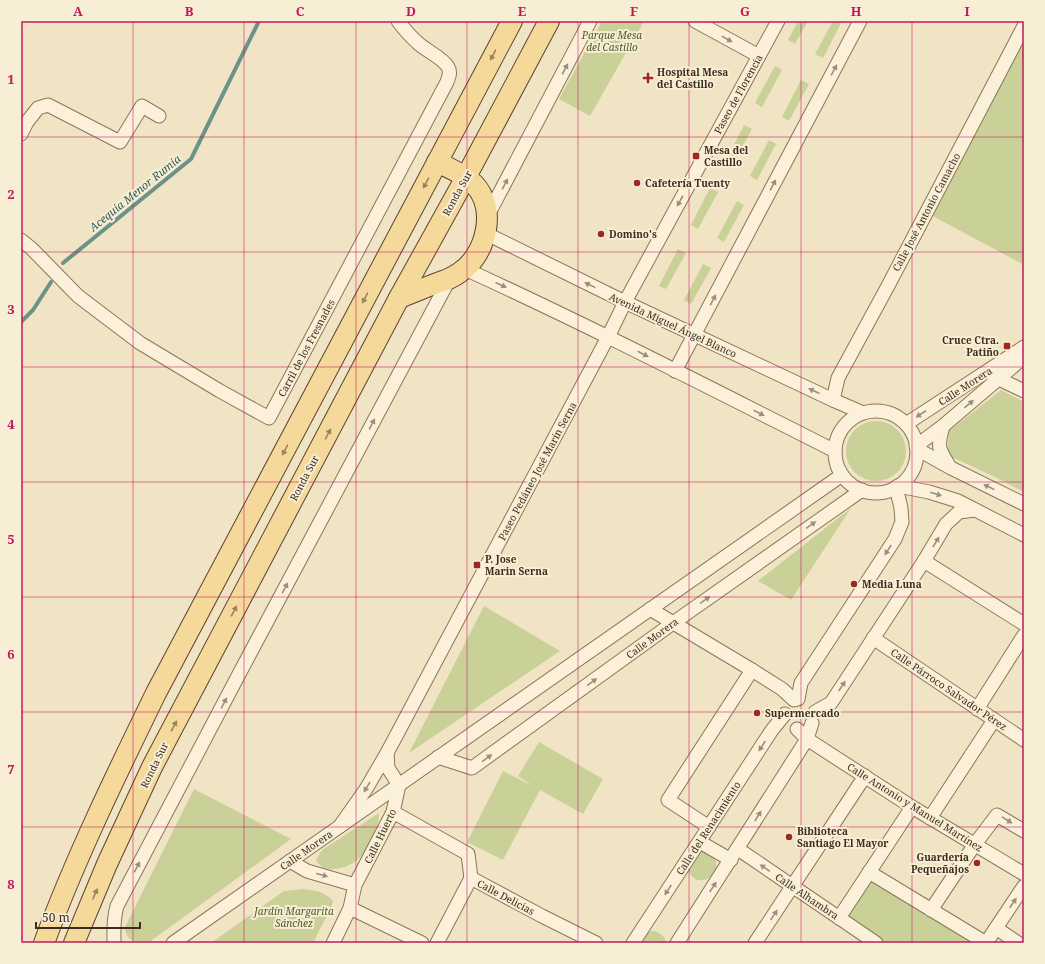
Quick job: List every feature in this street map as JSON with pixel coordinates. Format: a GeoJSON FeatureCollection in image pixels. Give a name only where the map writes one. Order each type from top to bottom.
{"type":"FeatureCollection","features":[{"type":"Feature","properties":{"kind":"main road"},"geometry":{"type":"LineString","coordinates":[[44,943],[56,909],[104,798],[156,693],[512,21]]}},
{"type":"Feature","properties":{"kind":"main road","name":"Ronda Sur"},"geometry":{"type":"LineString","coordinates":[[74,943],[107,864],[152,767],[399,298],[466,178],[549,21]]}},
{"type":"Feature","properties":{"kind":"main road"},"geometry":{"type":"LineString","coordinates":[[514,88],[560,21]]}},
{"type":"Feature","properties":{"kind":"main road"},"geometry":{"type":"LineString","coordinates":[[399,298],[458,274],[472,263],[478,253],[486,226],[485,204],[481,194],[474,184],[437,162]]}},
{"type":"Feature","properties":{"kind":"street","name":"Carril de los Fresnades"},"geometry":{"type":"LineString","coordinates":[[21,240],[32,249],[78,296],[140,343],[220,391],[269,418],[450,74],[449,68],[444,61],[431,54],[418,44],[403,29],[398,21]]}},
{"type":"Feature","properties":{"kind":"street"},"geometry":{"type":"LineString","coordinates":[[486,226],[590,21]]}},
{"type":"Feature","properties":{"kind":"street"},"geometry":{"type":"LineString","coordinates":[[696,21],[759,56]]}},
{"type":"Feature","properties":{"kind":"street","name":"Paseo de Florencia"},"geometry":{"type":"LineString","coordinates":[[608,337],[625,302],[778,21]]}},
{"type":"Feature","properties":{"kind":"street"},"geometry":{"type":"LineString","coordinates":[[675,370],[695,335],[860,21]]}},
{"type":"Feature","properties":{"kind":"street","name":"Calle José Antonio Camacho"},"geometry":{"type":"LineString","coordinates":[[833,400],[838,378],[1024,26]]}},
{"type":"Feature","properties":{"kind":"street"},"geometry":{"type":"LineString","coordinates":[[21,134],[27,122],[38,108],[48,105],[120,142],[142,106],[159,116]]}},
{"type":"Feature","properties":{"kind":"street","name":"Avenida Miguel Ángel Blanco"},"geometry":{"type":"LineString","coordinates":[[486,226],[625,302],[862,413]]}},
{"type":"Feature","properties":{"kind":"street"},"geometry":{"type":"LineString","coordinates":[[116,940],[113,927],[117,906],[252,649],[458,274],[521,294],[835,451]]}},
{"type":"Feature","properties":{"kind":"street","name":"Paseo Pedáneo José Marín Serna"},"geometry":{"type":"LineString","coordinates":[[340,826],[366,789],[387,753],[608,337]]}},
{"type":"Feature","properties":{"kind":"street","name":"Calle Morera"},"geometry":{"type":"LineString","coordinates":[[906,424],[1024,347]]}},
{"type":"Feature","properties":{"kind":"street","name":"Calle Morera"},"geometry":{"type":"LineString","coordinates":[[917,447],[1024,357]]}},
{"type":"Feature","properties":{"kind":"street"},"geometry":{"type":"LineString","coordinates":[[987,371],[999,379],[1024,391]]}},
{"type":"Feature","properties":{"kind":"street"},"geometry":{"type":"LineString","coordinates":[[878,411],[893,415],[906,424],[913,434],[917,447],[916,458],[912,470],[905,481],[897,487],[885,492],[873,493],[862,490],[851,484],[842,475],[837,464],[835,451],[837,439],[843,428],[852,419],[862,413],[878,411]]}},
{"type":"Feature","properties":{"kind":"street"},"geometry":{"type":"LineString","coordinates":[[943,426],[939,440],[940,453],[951,468]]}},
{"type":"Feature","properties":{"kind":"street"},"geometry":{"type":"LineString","coordinates":[[917,447],[951,468],[1024,504]]}},
{"type":"Feature","properties":{"kind":"street","name":"Calle Morera"},"geometry":{"type":"LineString","coordinates":[[173,943],[842,475]]}},
{"type":"Feature","properties":{"kind":"street"},"geometry":{"type":"LineString","coordinates":[[897,487],[929,492],[958,501],[1024,534]]}},
{"type":"Feature","properties":{"kind":"street"},"geometry":{"type":"LineString","coordinates":[[796,700],[801,683],[895,539],[902,522],[897,487]]}},
{"type":"Feature","properties":{"kind":"street","name":"Calle Morera"},"geometry":{"type":"LineString","coordinates":[[438,758],[472,768],[673,623],[862,490]]}},
{"type":"Feature","properties":{"kind":"street"},"geometry":{"type":"LineString","coordinates":[[677,943],[807,739],[813,717],[813,707],[804,699],[789,703],[785,714],[788,724],[797,729],[803,729],[808,726],[813,717],[831,703],[924,561],[946,524],[959,512],[975,510]]}},
{"type":"Feature","properties":{"kind":"street"},"geometry":{"type":"LineString","coordinates":[[924,561],[1024,624]]}},
{"type":"Feature","properties":{"kind":"street"},"geometry":{"type":"LineString","coordinates":[[650,609],[752,670],[782,689],[796,700]]}},
{"type":"Feature","properties":{"kind":"street"},"geometry":{"type":"LineString","coordinates":[[977,709],[1024,635]]}},
{"type":"Feature","properties":{"kind":"street","name":"Calle Párroco Salvador Pérez"},"geometry":{"type":"LineString","coordinates":[[873,638],[1024,740]]}},
{"type":"Feature","properties":{"kind":"street"},"geometry":{"type":"LineString","coordinates":[[709,827],[668,800],[752,670]]}},
{"type":"Feature","properties":{"kind":"street","name":"Calle del Renacimiento"},"geometry":{"type":"LineString","coordinates":[[633,943],[772,730],[785,714]]}},
{"type":"Feature","properties":{"kind":"street"},"geometry":{"type":"LineString","coordinates":[[930,818],[994,720]]}},
{"type":"Feature","properties":{"kind":"street","name":"Calle Antonio y Manuel Martínez"},"geometry":{"type":"LineString","coordinates":[[797,729],[807,739],[912,807],[1024,874]]}},
{"type":"Feature","properties":{"kind":"street"},"geometry":{"type":"LineString","coordinates":[[387,753],[388,768],[399,785]]}},
{"type":"Feature","properties":{"kind":"street"},"geometry":{"type":"LineString","coordinates":[[755,943],[864,776]]}},
{"type":"Feature","properties":{"kind":"street","name":"Calle Huerto"},"geometry":{"type":"LineString","coordinates":[[333,943],[350,908],[356,885],[393,812],[399,785]]}},
{"type":"Feature","properties":{"kind":"street"},"geometry":{"type":"LineString","coordinates":[[839,918],[912,807]]}},
{"type":"Feature","properties":{"kind":"street","name":"Calle Delicias"},"geometry":{"type":"LineString","coordinates":[[393,812],[468,854],[471,878],[596,943]]}},
{"type":"Feature","properties":{"kind":"street"},"geometry":{"type":"LineString","coordinates":[[931,910],[975,844],[997,815],[1024,831]]}},
{"type":"Feature","properties":{"kind":"street","name":"Calle Alhambra"},"geometry":{"type":"LineString","coordinates":[[700,842],[734,855],[793,886],[876,943]]}},
{"type":"Feature","properties":{"kind":"street"},"geometry":{"type":"LineString","coordinates":[[290,861],[307,871],[356,885]]}},
{"type":"Feature","properties":{"kind":"street"},"geometry":{"type":"LineString","coordinates":[[868,872],[986,943],[1024,886]]}},
{"type":"Feature","properties":{"kind":"street"},"geometry":{"type":"LineString","coordinates":[[437,943],[471,878]]}},
{"type":"Feature","properties":{"kind":"street"},"geometry":{"type":"LineString","coordinates":[[350,908],[422,943]]}},
{"type":"Feature","properties":{"kind":"street"},"geometry":{"type":"LineString","coordinates":[[996,928],[1018,943]]}},
{"type":"Feature","properties":{"kind":"green space","name":"Parque Mesa del Castillo"},"geometry":{"type":"Polygon","coordinates":[[[602,21],[644,21],[590,116],[559,99],[602,21]]]}},
{"type":"Feature","properties":{"kind":"green space"},"geometry":{"type":"Polygon","coordinates":[[[798,21],[808,21],[795,44],[788,40],[798,21]]]}},
{"type":"Feature","properties":{"kind":"green space"},"geometry":{"type":"Polygon","coordinates":[[[833,21],[842,21],[823,58],[815,54],[833,21]]]}},
{"type":"Feature","properties":{"kind":"green space"},"geometry":{"type":"Polygon","coordinates":[[[1024,42],[1024,265],[931,215],[1024,42]]]}},
{"type":"Feature","properties":{"kind":"green space"},"geometry":{"type":"Polygon","coordinates":[[[775,66],[782,70],[762,107],[755,103],[775,66]]]}},
{"type":"Feature","properties":{"kind":"green space"},"geometry":{"type":"Polygon","coordinates":[[[801,80],[809,84],[789,121],[782,117],[801,80]]]}},
{"type":"Feature","properties":{"kind":"green space"},"geometry":{"type":"Polygon","coordinates":[[[744,125],[752,129],[732,166],[725,162],[744,125]]]}},
{"type":"Feature","properties":{"kind":"green space"},"geometry":{"type":"Polygon","coordinates":[[[769,140],[776,144],[757,180],[750,176],[769,140]]]}},
{"type":"Feature","properties":{"kind":"green space"},"geometry":{"type":"Polygon","coordinates":[[[710,188],[718,192],[698,229],[691,225],[710,188]]]}},
{"type":"Feature","properties":{"kind":"green space"},"geometry":{"type":"Polygon","coordinates":[[[737,201],[744,205],[724,242],[717,238],[737,201]]]}},
{"type":"Feature","properties":{"kind":"green space"},"geometry":{"type":"Polygon","coordinates":[[[678,249],[686,253],[666,289],[659,286],[678,249]]]}},
{"type":"Feature","properties":{"kind":"green space"},"geometry":{"type":"Polygon","coordinates":[[[703,264],[711,268],[691,304],[684,300],[703,264]]]}},
{"type":"Feature","properties":{"kind":"green space"},"geometry":{"type":"Polygon","coordinates":[[[1001,390],[1024,402],[1024,492],[947,455],[949,431],[1001,390]]]}},
{"type":"Feature","properties":{"kind":"green space"},"geometry":{"type":"Polygon","coordinates":[[[876,421],[892,426],[897,430],[901,435],[906,451],[901,467],[897,472],[892,476],[876,481],[860,476],[855,472],[851,467],[846,451],[851,435],[855,430],[860,426],[876,421]]]}},
{"type":"Feature","properties":{"kind":"green space"},"geometry":{"type":"Polygon","coordinates":[[[851,508],[791,600],[758,581],[851,508]]]}},
{"type":"Feature","properties":{"kind":"green space"},"geometry":{"type":"Polygon","coordinates":[[[484,606],[560,651],[409,753],[484,606]]]}},
{"type":"Feature","properties":{"kind":"green space"},"geometry":{"type":"Polygon","coordinates":[[[539,742],[603,779],[583,814],[540,790],[503,860],[467,842],[503,771],[533,786],[518,776],[539,742]]]}},
{"type":"Feature","properties":{"kind":"green space"},"geometry":{"type":"Polygon","coordinates":[[[194,789],[291,839],[148,943],[135,942],[129,938],[125,932],[125,927],[194,789]]]}},
{"type":"Feature","properties":{"kind":"green space"},"geometry":{"type":"Polygon","coordinates":[[[379,813],[377,828],[374,836],[360,857],[344,867],[331,869],[324,868],[319,864],[316,860],[322,850],[379,813]]]}},
{"type":"Feature","properties":{"kind":"green space"},"geometry":{"type":"Polygon","coordinates":[[[703,851],[713,857],[716,864],[715,871],[711,876],[704,880],[697,880],[691,875],[687,865],[695,852],[703,851]]]}},
{"type":"Feature","properties":{"kind":"green space"},"geometry":{"type":"Polygon","coordinates":[[[869,872],[986,943],[876,943],[839,918],[869,872]]]}},
{"type":"Feature","properties":{"kind":"green space","name":"Jardín Margarita Sánchez"},"geometry":{"type":"Polygon","coordinates":[[[303,889],[323,893],[333,901],[331,908],[313,943],[211,943],[284,891],[303,889]]]}},
{"type":"Feature","properties":{"kind":"green space"},"geometry":{"type":"Polygon","coordinates":[[[654,931],[665,938],[666,943],[638,943],[646,932],[654,931]]]}},
{"type":"Feature","properties":{"kind":"waterway","name":"Acequia Menor Rumia"},"geometry":{"type":"LineString","coordinates":[[63,263],[191,159],[259,21]]}},
{"type":"Feature","properties":{"kind":"waterway","name":"Acequia Menor Rumia"},"geometry":{"type":"LineString","coordinates":[[21,322],[33,310],[51,282]]}},
{"type":"Feature","properties":{"kind":"place","name":"Hospital Mesa del Castillo"},"geometry":{"type":"Point","coordinates":[648,78]}},
{"type":"Feature","properties":{"kind":"place","name":"Mesa del Castillo"},"geometry":{"type":"Point","coordinates":[696,156]}},
{"type":"Feature","properties":{"kind":"place","name":"Cafetería Tuenty"},"geometry":{"type":"Point","coordinates":[637,183]}},
{"type":"Feature","properties":{"kind":"place","name":"Domino's"},"geometry":{"type":"Point","coordinates":[601,234]}},
{"type":"Feature","properties":{"kind":"place","name":"Cruce Ctra. Patiño"},"geometry":{"type":"Point","coordinates":[1007,346]}},
{"type":"Feature","properties":{"kind":"place","name":"P. Jose Marin Serna"},"geometry":{"type":"Point","coordinates":[477,565]}},
{"type":"Feature","properties":{"kind":"place","name":"Media Luna"},"geometry":{"type":"Point","coordinates":[854,584]}},
{"type":"Feature","properties":{"kind":"place","name":"Supermercado"},"geometry":{"type":"Point","coordinates":[757,713]}},
{"type":"Feature","properties":{"kind":"place","name":"Biblioteca Santiago El Mayor"},"geometry":{"type":"Point","coordinates":[789,837]}},
{"type":"Feature","properties":{"kind":"place","name":"Guardería Pequeñajos"},"geometry":{"type":"Point","coordinates":[977,863]}}]}
